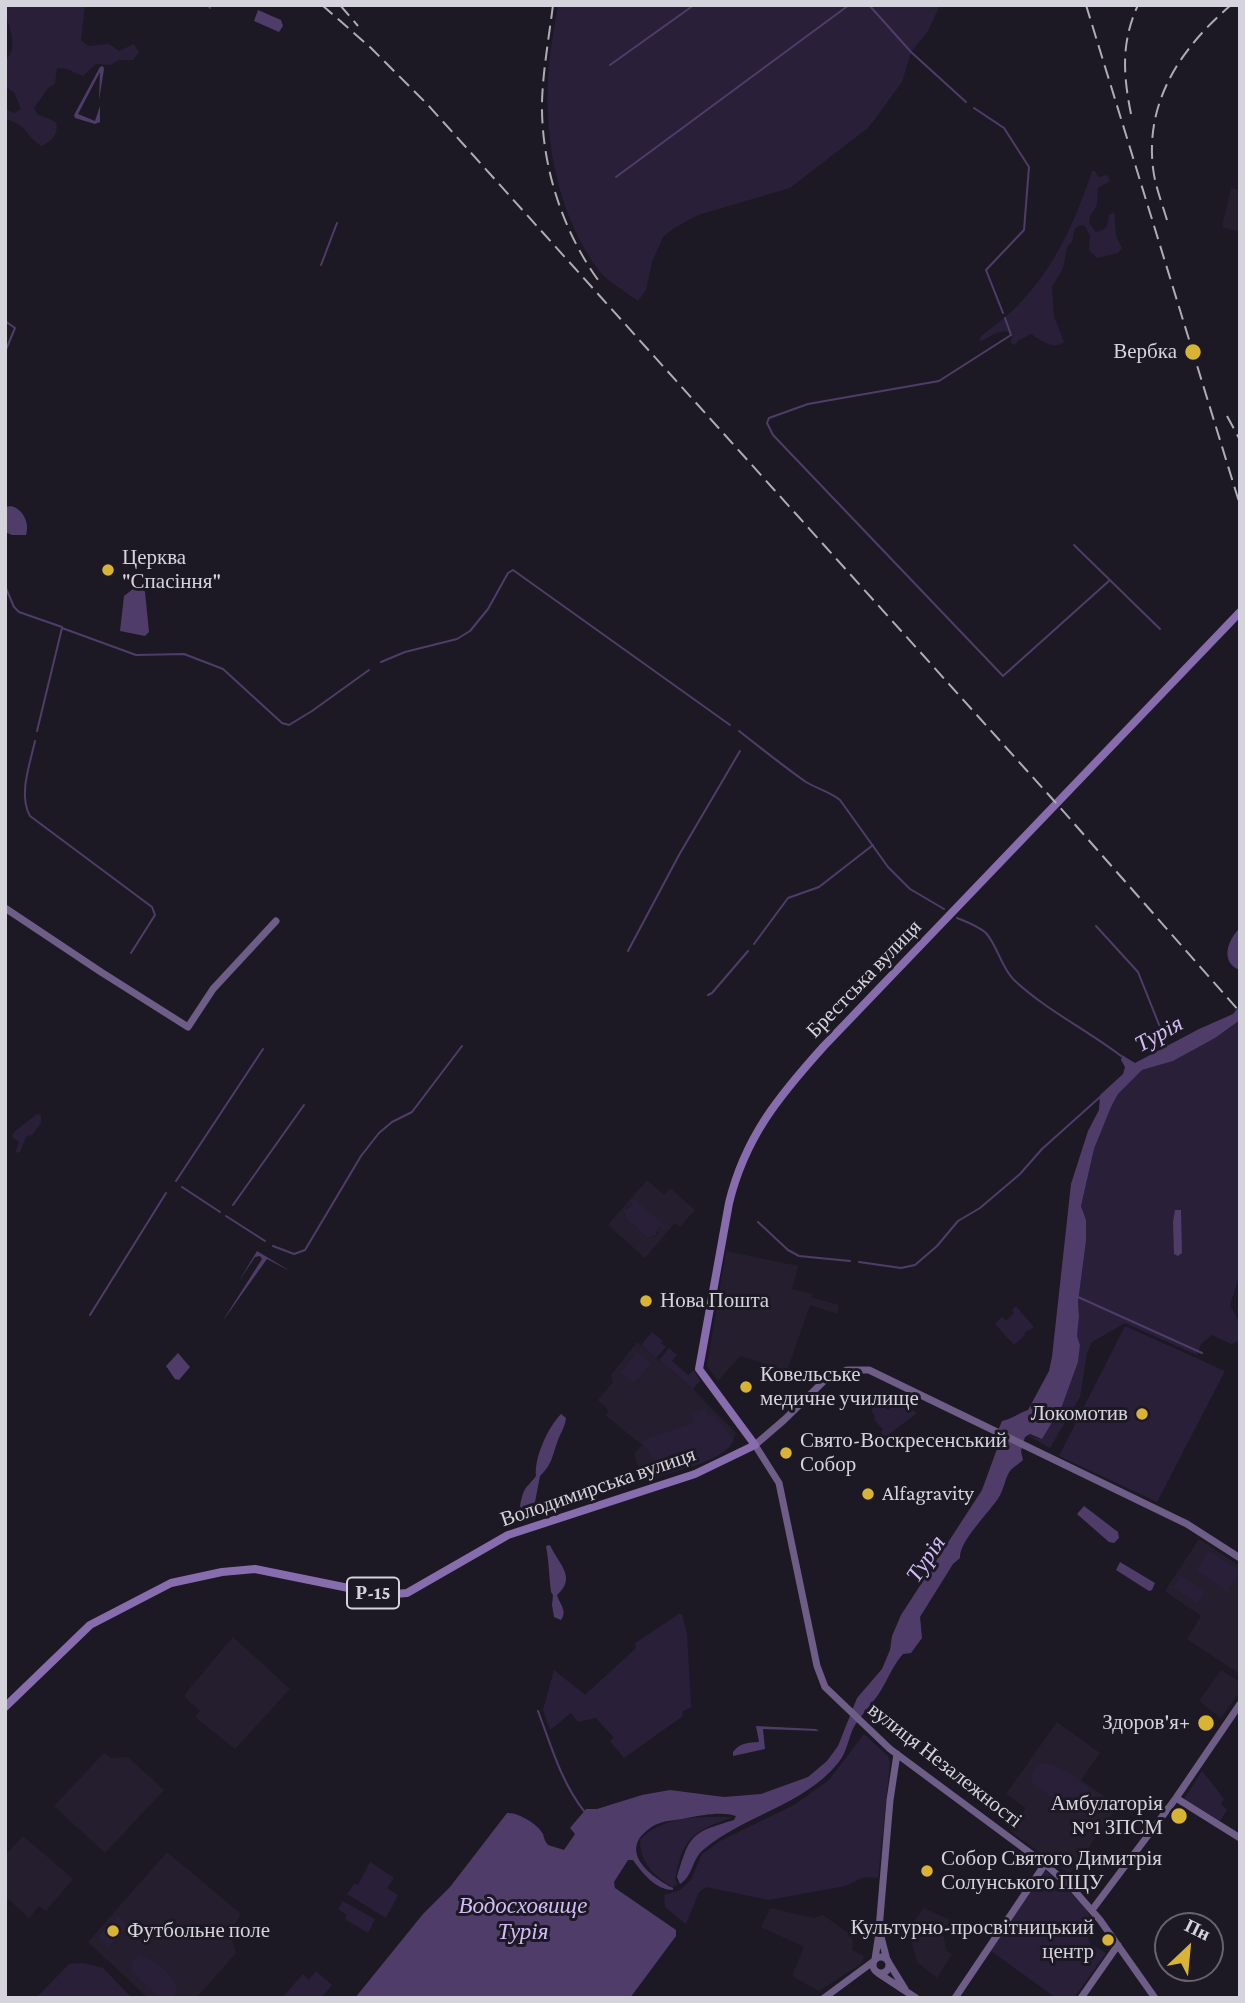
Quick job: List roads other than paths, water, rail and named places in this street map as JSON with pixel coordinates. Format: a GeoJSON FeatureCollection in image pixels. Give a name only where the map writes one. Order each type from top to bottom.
{"type":"FeatureCollection","features":[{"type":"Feature","properties":{"kind":"main road","name":"Брестська вулиця"},"geometry":{"type":"LineString","coordinates":[[755,1445],[699,1369],[729,1203],[735,1177],[751,1140],[782,1092],[824,1046],[1240,612]]}},
{"type":"Feature","properties":{"kind":"main road","name":"Володимирська вулиця"},"geometry":{"type":"LineString","coordinates":[[5,1707],[90,1625],[171,1583],[222,1572],[255,1569],[383,1595],[407,1593],[508,1535],[695,1474],[755,1445]]}},
{"type":"Feature","properties":{"kind":"street"},"geometry":{"type":"LineString","coordinates":[[5,908],[188,1027],[213,989],[276,921]]}},
{"type":"Feature","properties":{"kind":"street"},"geometry":{"type":"LineString","coordinates":[[755,1445],[824,1381],[838,1373],[869,1370],[1187,1524],[1240,1558]]}},
{"type":"Feature","properties":{"kind":"street","name":"вулиця Незалежності"},"geometry":{"type":"LineString","coordinates":[[755,1445],[779,1483],[819,1677],[830,1693],[897,1754],[1045,1864],[1092,1910],[1155,1998]]}},
{"type":"Feature","properties":{"kind":"street"},"geometry":{"type":"LineString","coordinates":[[1092,1910],[1176,1798],[1240,1704]]}},
{"type":"Feature","properties":{"kind":"street"},"geometry":{"type":"LineString","coordinates":[[897,1754],[890,1800],[880,1929],[873,1966],[876,1972],[916,1998]]}},
{"type":"Feature","properties":{"kind":"street"},"geometry":{"type":"LineString","coordinates":[[1176,1798],[1240,1838]]}},
{"type":"Feature","properties":{"kind":"street"},"geometry":{"type":"LineString","coordinates":[[956,1998],[1045,1864]]}},
{"type":"Feature","properties":{"kind":"street"},"geometry":{"type":"LineString","coordinates":[[862,1970],[885,1972],[888,1967],[880,1929]]}},
{"type":"Feature","properties":{"kind":"street"},"geometry":{"type":"LineString","coordinates":[[1081,1998],[1118,1945]]}},
{"type":"Feature","properties":{"kind":"street"},"geometry":{"type":"LineString","coordinates":[[824,1998],[842,1982],[883,1957],[907,1992]]}},
{"type":"Feature","properties":{"kind":"water"},"geometry":{"type":"Polygon","coordinates":[[[258,10],[281,20],[283,26],[279,32],[254,21],[258,10]]]}},
{"type":"Feature","properties":{"kind":"water"},"geometry":{"type":"Polygon","coordinates":[[[103,66],[99,100],[100,72],[78,114],[95,121],[100,106],[100,122],[95,124],[75,118],[74,115],[103,66]]]}},
{"type":"Feature","properties":{"kind":"water"},"geometry":{"type":"Polygon","coordinates":[[[11,506],[19,510],[24,517],[26,535],[5,532],[5,507],[11,506]]]}},
{"type":"Feature","properties":{"kind":"water"},"geometry":{"type":"Polygon","coordinates":[[[133,589],[143,589],[145,592],[149,632],[145,636],[120,631],[124,596],[133,589]]]}},
{"type":"Feature","properties":{"kind":"water"},"geometry":{"type":"Polygon","coordinates":[[[1240,928],[1240,970],[1230,962],[1228,951],[1235,933],[1240,928]]]}},
{"type":"Feature","properties":{"kind":"water","name":"Водосховище Турія"},"geometry":{"type":"Polygon","coordinates":[[[1240,1005],[1240,1020],[1215,1038],[1173,1061],[1142,1070],[1118,1094],[1111,1107],[1094,1149],[1081,1206],[1086,1220],[1086,1241],[1078,1302],[1077,1336],[1080,1345],[1078,1362],[1062,1406],[1042,1439],[1030,1434],[1025,1437],[1021,1451],[1023,1460],[1010,1471],[999,1497],[969,1535],[960,1558],[953,1564],[920,1617],[922,1638],[911,1653],[903,1654],[878,1695],[855,1725],[838,1763],[808,1790],[736,1828],[703,1850],[688,1877],[680,1884],[677,1877],[689,1843],[700,1832],[734,1820],[736,1816],[712,1814],[666,1821],[653,1826],[637,1843],[636,1851],[644,1866],[673,1890],[655,1884],[633,1860],[628,1860],[614,1882],[615,1888],[676,1930],[676,1936],[630,1998],[355,1998],[423,1914],[450,1887],[507,1813],[527,1819],[537,1826],[548,1845],[564,1850],[575,1834],[570,1828],[586,1809],[597,1809],[642,1795],[670,1790],[724,1797],[761,1794],[808,1777],[827,1761],[838,1746],[857,1698],[882,1669],[901,1615],[982,1490],[997,1449],[993,1442],[1002,1421],[1028,1410],[1049,1371],[1071,1184],[1088,1131],[1099,1110],[1100,1095],[1123,1074],[1125,1067],[1121,1060],[1122,1055],[1135,1063],[1233,1014],[1240,1005]]]}},
{"type":"Feature","properties":{"kind":"water"},"geometry":{"type":"Polygon","coordinates":[[[1175,1210],[1181,1210],[1182,1253],[1178,1256],[1174,1254],[1175,1210]]]}},
{"type":"Feature","properties":{"kind":"water"},"geometry":{"type":"Polygon","coordinates":[[[257,1251],[290,1271],[267,1259],[222,1322],[262,1259],[260,1256],[255,1257],[239,1281],[257,1251]]]}},
{"type":"Feature","properties":{"kind":"water"},"geometry":{"type":"Polygon","coordinates":[[[178,1353],[190,1367],[179,1380],[175,1379],[166,1366],[178,1353]]]}},
{"type":"Feature","properties":{"kind":"water"},"geometry":{"type":"Polygon","coordinates":[[[561,1414],[566,1418],[565,1424],[550,1463],[540,1476],[534,1507],[524,1513],[520,1506],[524,1491],[536,1476],[537,1461],[543,1443],[561,1414]]]}},
{"type":"Feature","properties":{"kind":"water"},"geometry":{"type":"Polygon","coordinates":[[[1084,1506],[1118,1532],[1119,1538],[1114,1543],[1109,1542],[1077,1514],[1084,1506]]]}},
{"type":"Feature","properties":{"kind":"water"},"geometry":{"type":"Polygon","coordinates":[[[550,1545],[566,1577],[563,1589],[557,1595],[563,1610],[561,1620],[554,1617],[552,1605],[546,1546],[550,1545]]]}},
{"type":"Feature","properties":{"kind":"water"},"geometry":{"type":"Polygon","coordinates":[[[1120,1562],[1155,1583],[1152,1590],[1149,1591],[1116,1570],[1120,1562]]]}},
{"type":"Feature","properties":{"kind":"water"},"geometry":{"type":"Polygon","coordinates":[[[756,1726],[819,1731],[763,1729],[765,1749],[733,1756],[733,1752],[742,1745],[759,1742],[756,1726]]]}},
{"type":"Feature","properties":{"kind":"waterway"},"geometry":{"type":"LineString","coordinates":[[610,65],[694,5]]}},
{"type":"Feature","properties":{"kind":"waterway"},"geometry":{"type":"LineString","coordinates":[[616,177],[849,5]]}},
{"type":"Feature","properties":{"kind":"waterway"},"geometry":{"type":"LineString","coordinates":[[869,5],[911,52],[966,102]]}},
{"type":"Feature","properties":{"kind":"waterway"},"geometry":{"type":"LineString","coordinates":[[974,108],[1004,128],[1029,167],[1024,230],[986,270],[1003,313]]}},
{"type":"Feature","properties":{"kind":"waterway"},"geometry":{"type":"LineString","coordinates":[[321,265],[337,223]]}},
{"type":"Feature","properties":{"kind":"waterway"},"geometry":{"type":"LineString","coordinates":[[1005,318],[1011,335],[939,381],[808,404],[769,418],[767,423],[773,435],[1003,676],[1110,580]]}},
{"type":"Feature","properties":{"kind":"waterway"},"geometry":{"type":"LineString","coordinates":[[5,321],[15,328],[5,352]]}},
{"type":"Feature","properties":{"kind":"waterway"},"geometry":{"type":"LineString","coordinates":[[1074,545],[1160,629]]}},
{"type":"Feature","properties":{"kind":"waterway"},"geometry":{"type":"LineString","coordinates":[[381,662],[405,652],[457,639],[470,631],[488,609],[508,573],[513,570],[730,725]]}},
{"type":"Feature","properties":{"kind":"waterway"},"geometry":{"type":"LineString","coordinates":[[5,586],[19,612],[62,627]]}},
{"type":"Feature","properties":{"kind":"waterway"},"geometry":{"type":"LineString","coordinates":[[37,731],[62,628],[136,655],[184,654],[223,669],[282,723],[289,725],[369,670]]}},
{"type":"Feature","properties":{"kind":"waterway"},"geometry":{"type":"LineString","coordinates":[[739,731],[806,782],[840,800],[888,867],[910,889],[944,909]]}},
{"type":"Feature","properties":{"kind":"waterway"},"geometry":{"type":"LineString","coordinates":[[35,741],[25,789],[30,816],[152,907],[155,915],[131,953]]}},
{"type":"Feature","properties":{"kind":"waterway"},"geometry":{"type":"LineString","coordinates":[[628,951],[679,855],[740,751]]}},
{"type":"Feature","properties":{"kind":"waterway"},"geometry":{"type":"LineString","coordinates":[[754,944],[788,898],[819,887],[873,845]]}},
{"type":"Feature","properties":{"kind":"waterway"},"geometry":{"type":"LineString","coordinates":[[957,918],[986,933],[1010,975],[1026,991],[1121,1056]]}},
{"type":"Feature","properties":{"kind":"waterway","name":"Турія"},"geometry":{"type":"LineString","coordinates":[[1096,926],[1138,972],[1168,1047]]}},
{"type":"Feature","properties":{"kind":"waterway"},"geometry":{"type":"LineString","coordinates":[[708,995],[748,951]]}},
{"type":"Feature","properties":{"kind":"waterway"},"geometry":{"type":"LineString","coordinates":[[273,1246],[294,1254],[305,1250],[361,1156],[379,1133],[392,1122],[412,1112],[462,1046]]}},
{"type":"Feature","properties":{"kind":"waterway"},"geometry":{"type":"LineString","coordinates":[[176,1181],[263,1049]]}},
{"type":"Feature","properties":{"kind":"waterway"},"geometry":{"type":"LineString","coordinates":[[859,1262],[901,1268],[915,1265],[937,1246],[958,1221],[980,1208],[1020,1174],[1042,1149],[1100,1097]]}},
{"type":"Feature","properties":{"kind":"waterway"},"geometry":{"type":"LineString","coordinates":[[233,1205],[304,1105]]}},
{"type":"Feature","properties":{"kind":"waterway"},"geometry":{"type":"LineString","coordinates":[[182,1187],[220,1212]]}},
{"type":"Feature","properties":{"kind":"waterway"},"geometry":{"type":"LineString","coordinates":[[90,1315],[166,1193]]}},
{"type":"Feature","properties":{"kind":"waterway"},"geometry":{"type":"LineString","coordinates":[[226,1216],[265,1241]]}},
{"type":"Feature","properties":{"kind":"waterway"},"geometry":{"type":"LineString","coordinates":[[758,1222],[788,1250],[799,1256],[850,1261]]}},
{"type":"Feature","properties":{"kind":"waterway"},"geometry":{"type":"LineString","coordinates":[[1078,1297],[1202,1353]]}},
{"type":"Feature","properties":{"kind":"waterway"},"geometry":{"type":"LineString","coordinates":[[538,1711],[563,1776],[584,1811]]}},
{"type":"Feature","properties":{"kind":"railway"},"geometry":{"type":"LineString","coordinates":[[322,5],[371,48],[428,105],[1056,803],[1240,1012]]}},
{"type":"Feature","properties":{"kind":"railway"},"geometry":{"type":"LineString","coordinates":[[340,5],[358,26]]}},
{"type":"Feature","properties":{"kind":"railway"},"geometry":{"type":"LineString","coordinates":[[553,5],[542,102],[545,150],[565,221],[601,284]]}},
{"type":"Feature","properties":{"kind":"railway"},"geometry":{"type":"LineString","coordinates":[[1086,5],[1240,505]]}},
{"type":"Feature","properties":{"kind":"railway"},"geometry":{"type":"LineString","coordinates":[[1131,114],[1125,58],[1132,19],[1138,5]]}},
{"type":"Feature","properties":{"kind":"railway"},"geometry":{"type":"LineString","coordinates":[[1167,220],[1153,168],[1152,143],[1161,98],[1183,57],[1213,21],[1231,5]]}},
{"type":"Feature","properties":{"kind":"railway"},"geometry":{"type":"LineString","coordinates":[[1227,416],[1240,440]]}},
{"type":"Feature","properties":{"kind":"place","name":"Вербка"},"geometry":{"type":"Point","coordinates":[1193,352]}},
{"type":"Feature","properties":{"kind":"place","name":"Церква \"Спасіння\""},"geometry":{"type":"Point","coordinates":[108,570]}},
{"type":"Feature","properties":{"kind":"place","name":"Нова Пошта"},"geometry":{"type":"Point","coordinates":[646,1301]}},
{"type":"Feature","properties":{"kind":"place","name":"Ковельське медичне училище"},"geometry":{"type":"Point","coordinates":[746,1387]}},
{"type":"Feature","properties":{"kind":"place","name":"Локомотив"},"geometry":{"type":"Point","coordinates":[1142,1414]}},
{"type":"Feature","properties":{"kind":"place","name":"Свято-Воскресенський Собор"},"geometry":{"type":"Point","coordinates":[786,1453]}},
{"type":"Feature","properties":{"kind":"place","name":"Alfagravity"},"geometry":{"type":"Point","coordinates":[868,1494]}},
{"type":"Feature","properties":{"kind":"place","name":"Здоров'я+"},"geometry":{"type":"Point","coordinates":[1206,1723]}},
{"type":"Feature","properties":{"kind":"place","name":"Амбулаторія №1 ЗПСМ"},"geometry":{"type":"Point","coordinates":[1179,1816]}},
{"type":"Feature","properties":{"kind":"place","name":"Собор Святого Димитрія Солунського ПЦУ"},"geometry":{"type":"Point","coordinates":[927,1871]}},
{"type":"Feature","properties":{"kind":"place","name":"Футбольне поле"},"geometry":{"type":"Point","coordinates":[113,1931]}},
{"type":"Feature","properties":{"kind":"place","name":"Культурно-просвітницький центр"},"geometry":{"type":"Point","coordinates":[1108,1940]}}]}
